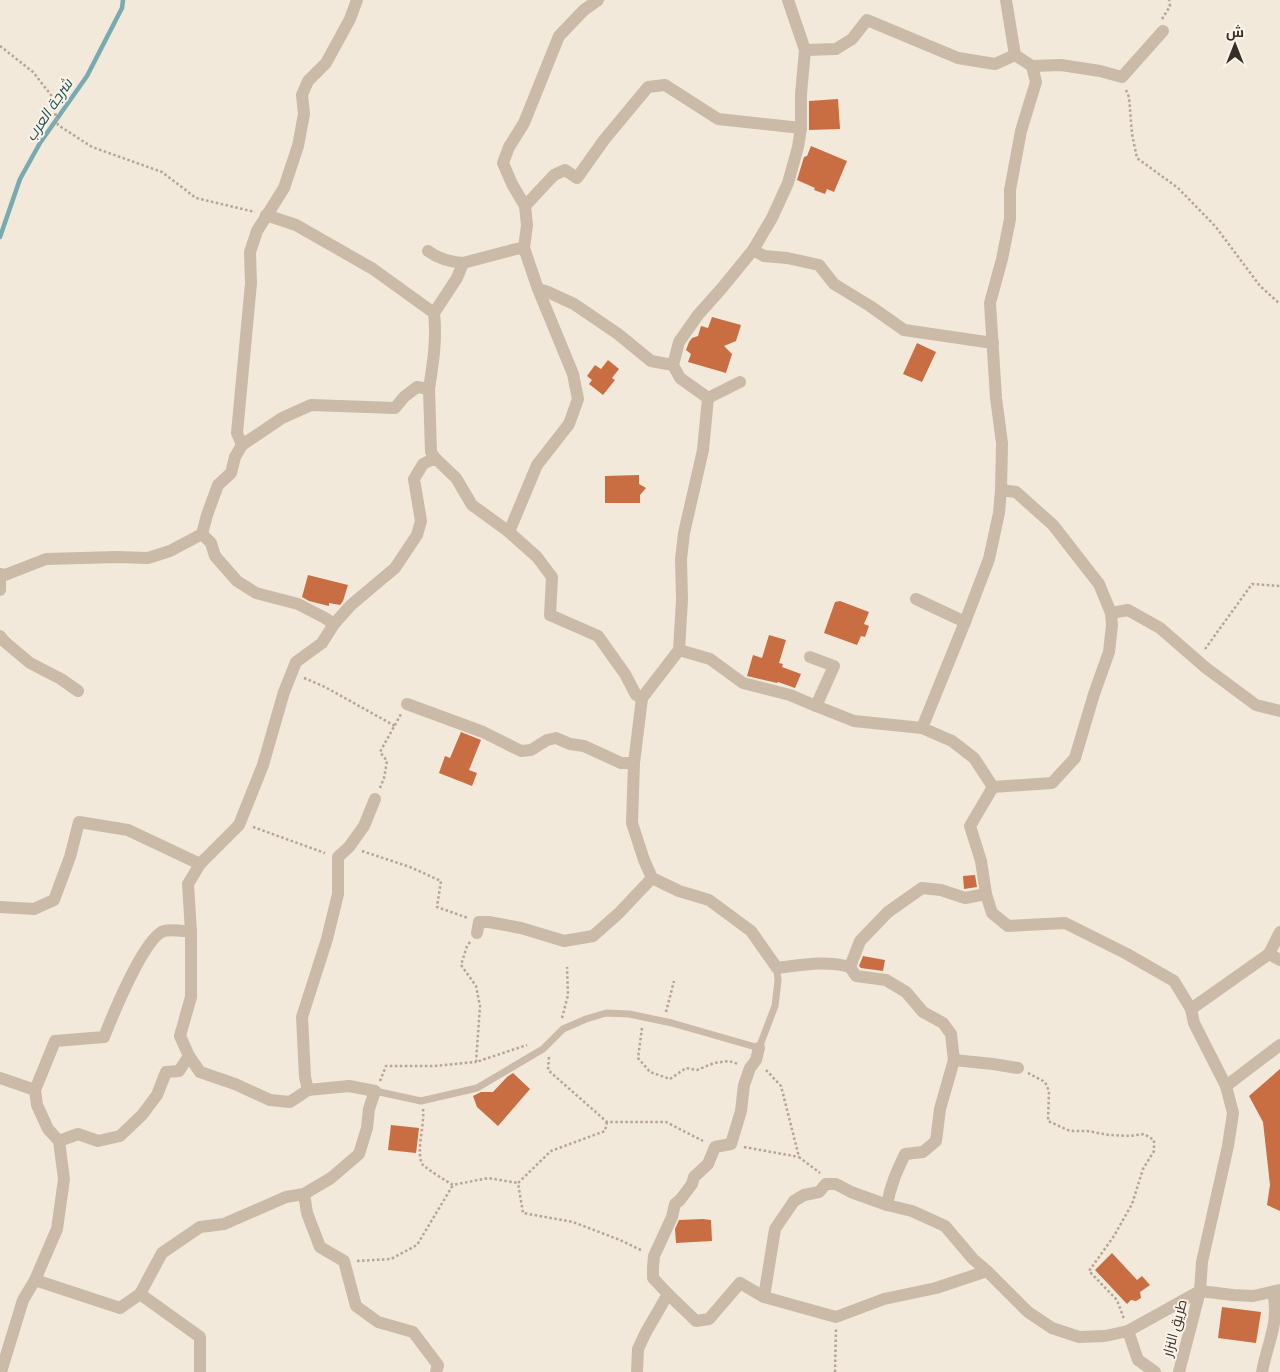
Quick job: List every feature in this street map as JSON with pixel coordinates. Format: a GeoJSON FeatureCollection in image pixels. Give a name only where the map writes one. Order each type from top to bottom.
{"type":"FeatureCollection","features":[{"type":"Feature","properties":{"kind":"street"},"geometry":{"type":"LineString","coordinates":[[242,445],[237,432],[252,283],[250,252],[257,230],[284,188],[298,146],[304,114],[302,95],[308,81],[326,63],[350,19],[357,0]]}},
{"type":"Feature","properties":{"kind":"street"},"geometry":{"type":"LineString","coordinates":[[509,532],[537,465],[569,424],[578,399],[573,374],[538,289],[524,248],[527,225],[525,206],[512,184],[503,163],[509,147],[524,123],[559,36],[584,10],[598,0]]}},
{"type":"Feature","properties":{"kind":"street"},"geometry":{"type":"LineString","coordinates":[[708,398],[680,378],[673,365],[679,342],[698,315],[753,250],[772,218],[788,184],[801,128],[801,94],[806,50],[788,0]]}},
{"type":"Feature","properties":{"kind":"street"},"geometry":{"type":"LineString","coordinates":[[1006,0],[1015,55],[1032,66],[1061,65],[1122,76],[1164,31]]}},
{"type":"Feature","properties":{"kind":"street"},"geometry":{"type":"LineString","coordinates":[[806,50],[836,49],[852,39],[867,20],[958,58],[995,64],[1015,55]]}},
{"type":"Feature","properties":{"kind":"street"},"geometry":{"type":"LineString","coordinates":[[922,728],[966,622],[989,559],[999,512],[1002,443],[996,398],[990,303],[1010,219],[1010,190],[1021,131],[1036,82],[1032,66]]}},
{"type":"Feature","properties":{"kind":"street"},"geometry":{"type":"LineString","coordinates":[[525,206],[554,175],[564,170],[577,178],[604,140],[648,87],[665,85],[718,119],[801,128]]}},
{"type":"Feature","properties":{"kind":"street"},"geometry":{"type":"LineString","coordinates":[[266,215],[296,225],[373,269],[434,313]]}},
{"type":"Feature","properties":{"kind":"street"},"geometry":{"type":"LineString","coordinates":[[428,251],[437,257],[463,263],[524,248]]}},
{"type":"Feature","properties":{"kind":"street"},"geometry":{"type":"LineString","coordinates":[[753,250],[764,256],[788,258],[820,265],[834,284],[904,330],[993,343]]}},
{"type":"Feature","properties":{"kind":"street"},"geometry":{"type":"LineString","coordinates":[[463,263],[458,278],[434,313],[434,357],[428,389],[431,452],[456,478],[472,505],[509,532],[537,557],[552,577],[550,615],[598,636],[625,674],[636,695],[642,698]]}},
{"type":"Feature","properties":{"kind":"street"},"geometry":{"type":"LineString","coordinates":[[538,289],[574,304],[618,334],[651,361],[673,365]]}},
{"type":"Feature","properties":{"kind":"street"},"geometry":{"type":"LineString","coordinates":[[708,398],[740,382]]}},
{"type":"Feature","properties":{"kind":"street"},"geometry":{"type":"LineString","coordinates":[[0,590],[0,574],[5,575],[46,559],[148,558],[170,552],[202,534],[218,485],[230,473],[235,457],[242,445],[282,418],[311,405],[395,408],[404,397],[417,387],[428,389]]}},
{"type":"Feature","properties":{"kind":"street"},"geometry":{"type":"LineString","coordinates":[[708,398],[703,450],[684,533],[682,550],[679,650],[642,698],[634,763],[632,823],[652,878],[679,891],[709,900],[751,932],[777,968],[822,963],[838,964],[850,967],[856,976],[886,980],[906,992],[923,1012],[943,1023],[951,1034],[954,1060],[940,1109],[936,1141],[923,1152],[905,1154],[889,1190],[887,1205]]}},
{"type":"Feature","properties":{"kind":"street"},"geometry":{"type":"LineString","coordinates":[[35,1280],[120,1308],[140,1294],[162,1253],[200,1227],[224,1224],[286,1197],[304,1194],[331,1178],[359,1154],[375,1090],[349,1086],[308,1090],[290,1102],[270,1100],[235,1084],[200,1072],[189,1056],[180,1036],[191,997],[191,932],[188,884],[200,864],[239,825],[263,764],[284,692],[296,662],[322,643],[334,624],[351,604],[395,568],[417,535],[421,521],[414,479],[423,464],[435,458]]}},
{"type":"Feature","properties":{"kind":"street"},"geometry":{"type":"LineString","coordinates":[[679,650],[710,659],[743,683],[790,695],[854,721],[922,728],[952,740],[974,758],[993,787],[1052,783],[1075,758],[1109,652],[1112,625],[1111,613],[1099,584],[1053,524],[1016,492],[1001,490]]}},
{"type":"Feature","properties":{"kind":"street"},"geometry":{"type":"LineString","coordinates":[[202,534],[210,543],[215,556],[237,581],[256,593],[298,604],[334,624]]}},
{"type":"Feature","properties":{"kind":"street"},"geometry":{"type":"LineString","coordinates":[[916,600],[966,622]]}},
{"type":"Feature","properties":{"kind":"street"},"geometry":{"type":"LineString","coordinates":[[1111,613],[1128,610],[1152,623],[1206,668],[1256,705],[1280,711]]}},
{"type":"Feature","properties":{"kind":"street"},"geometry":{"type":"LineString","coordinates":[[0,636],[30,663],[61,679],[78,691]]}},
{"type":"Feature","properties":{"kind":"street"},"geometry":{"type":"LineString","coordinates":[[810,657],[834,666],[816,706]]}},
{"type":"Feature","properties":{"kind":"street"},"geometry":{"type":"LineString","coordinates":[[406,704],[483,732],[521,751],[531,750],[547,740],[556,738],[570,744],[584,746],[621,763],[634,763]]}},
{"type":"Feature","properties":{"kind":"street","name":"طريق النزار"},"geometry":{"type":"LineString","coordinates":[[993,787],[970,826],[981,861],[986,894],[992,913],[1008,926],[1065,923],[1126,954],[1174,982],[1191,1009],[1194,1022],[1226,1086],[1233,1113],[1228,1146],[1202,1262],[1200,1291],[1179,1372]]}},
{"type":"Feature","properties":{"kind":"street"},"geometry":{"type":"LineString","coordinates":[[308,1090],[305,1077],[302,1017],[327,939],[338,894],[338,856],[349,847],[364,826],[375,799]]}},
{"type":"Feature","properties":{"kind":"street"},"geometry":{"type":"LineString","coordinates":[[0,907],[34,909],[54,900],[70,857],[79,822],[128,830],[200,864]]}},
{"type":"Feature","properties":{"kind":"street"},"geometry":{"type":"LineString","coordinates":[[478,928],[489,922],[521,928],[564,941],[593,936],[619,913],[652,878]]}},
{"type":"Feature","properties":{"kind":"street"},"geometry":{"type":"LineString","coordinates":[[850,967],[860,941],[888,912],[922,888],[941,890],[965,898],[986,894]]}},
{"type":"Feature","properties":{"kind":"street"},"geometry":{"type":"LineString","coordinates":[[1,1372],[23,1300],[35,1280],[57,1229],[64,1179],[58,1141],[48,1129],[37,1105],[35,1090],[55,1042],[104,1037],[124,988],[148,944],[162,931],[179,930],[191,932]]}},
{"type":"Feature","properties":{"kind":"street"},"geometry":{"type":"LineString","coordinates":[[1191,1009],[1275,957],[1280,932]]}},
{"type":"Feature","properties":{"kind":"street"},"geometry":{"type":"LineString","coordinates":[[1226,1086],[1280,1045]]}},
{"type":"Feature","properties":{"kind":"street"},"geometry":{"type":"LineString","coordinates":[[58,1141],[78,1134],[98,1141],[120,1136],[142,1115],[157,1095],[166,1072],[179,1071],[189,1056]]}},
{"type":"Feature","properties":{"kind":"street"},"geometry":{"type":"LineString","coordinates":[[755,1059],[744,1085],[741,1111],[731,1144],[715,1147],[708,1164],[694,1177],[692,1184],[675,1204],[672,1217],[654,1256],[653,1278],[696,1321],[709,1319],[740,1283],[764,1297],[836,1317],[884,1300],[936,1288],[987,1271]]}},
{"type":"Feature","properties":{"kind":"street"},"geometry":{"type":"LineString","coordinates":[[954,1060],[1018,1068]]}},
{"type":"Feature","properties":{"kind":"street"},"geometry":{"type":"LineString","coordinates":[[0,1078],[35,1090]]}},
{"type":"Feature","properties":{"kind":"street"},"geometry":{"type":"LineString","coordinates":[[764,1297],[774,1229],[794,1201],[804,1195],[819,1192],[826,1184],[836,1184],[851,1192],[887,1205],[912,1211],[944,1226],[973,1259],[1028,1312],[1052,1328],[1079,1337],[1105,1336],[1128,1331],[1200,1291],[1253,1296],[1276,1291],[1279,1312],[1277,1326],[1274,1340],[1263,1363],[1262,1372]]}},
{"type":"Feature","properties":{"kind":"street"},"geometry":{"type":"LineString","coordinates":[[304,1194],[307,1212],[320,1247],[344,1261],[356,1306],[378,1322],[412,1332],[440,1370]]}},
{"type":"Feature","properties":{"kind":"street"},"geometry":{"type":"LineString","coordinates":[[140,1294],[200,1337],[200,1372]]}},
{"type":"Feature","properties":{"kind":"street"},"geometry":{"type":"LineString","coordinates":[[637,1372],[638,1349],[668,1294]]}},
{"type":"Feature","properties":{"kind":"street"},"geometry":{"type":"LineString","coordinates":[[1128,1331],[1138,1360],[1155,1372]]}},
{"type":"Feature","properties":{"kind":"lane"},"geometry":{"type":"LineString","coordinates":[[375,1090],[422,1101],[477,1088],[538,1052],[550,1043],[563,1029],[606,1013],[630,1014],[710,1033],[755,1059],[775,1006],[778,981],[777,968]]}},
{"type":"Feature","properties":{"kind":"path"},"geometry":{"type":"LineString","coordinates":[[1164,31],[1159,25],[1170,6],[1169,0]]}},
{"type":"Feature","properties":{"kind":"path"},"geometry":{"type":"LineString","coordinates":[[0,46],[32,72],[51,95],[58,125],[92,147],[162,172],[196,198],[266,215]]}},
{"type":"Feature","properties":{"kind":"path"},"geometry":{"type":"LineString","coordinates":[[1122,76],[1129,98],[1132,134],[1137,158],[1178,188],[1216,227],[1260,286],[1280,304]]}},
{"type":"Feature","properties":{"kind":"path"},"geometry":{"type":"LineString","coordinates":[[1197,660],[1252,584],[1280,586]]}},
{"type":"Feature","properties":{"kind":"path"},"geometry":{"type":"LineString","coordinates":[[292,673],[325,687],[395,726]]}},
{"type":"Feature","properties":{"kind":"path"},"geometry":{"type":"LineString","coordinates":[[375,799],[384,778],[386,761],[380,752],[406,704]]}},
{"type":"Feature","properties":{"kind":"path"},"geometry":{"type":"LineString","coordinates":[[239,825],[254,827],[322,853],[338,856]]}},
{"type":"Feature","properties":{"kind":"path"},"geometry":{"type":"LineString","coordinates":[[349,847],[410,867],[441,881],[437,907],[478,928],[467,946],[461,965],[476,986],[480,1006],[476,1062]]}},
{"type":"Feature","properties":{"kind":"path"},"geometry":{"type":"LineString","coordinates":[[563,1029],[561,1021],[568,995],[567,967]]}},
{"type":"Feature","properties":{"kind":"path"},"geometry":{"type":"LineString","coordinates":[[664,1021],[674,982]]}},
{"type":"Feature","properties":{"kind":"path"},"geometry":{"type":"LineString","coordinates":[[645,1017],[638,1058],[650,1072],[670,1079],[686,1068],[697,1070],[714,1063],[755,1059],[780,1086],[799,1157]]}},
{"type":"Feature","properties":{"kind":"path"},"geometry":{"type":"LineString","coordinates":[[550,1043],[548,1070],[607,1122],[666,1122],[715,1147]]}},
{"type":"Feature","properties":{"kind":"path"},"geometry":{"type":"LineString","coordinates":[[375,1090],[386,1066],[434,1066],[476,1062],[524,1045],[533,1045],[538,1052]]}},
{"type":"Feature","properties":{"kind":"path"},"geometry":{"type":"LineString","coordinates":[[1018,1068],[1045,1082],[1049,1091],[1048,1121],[1070,1131],[1130,1136],[1144,1134],[1154,1140],[1154,1150],[1143,1169],[1132,1204],[1114,1236],[1089,1271],[1116,1300],[1128,1331]]}},
{"type":"Feature","properties":{"kind":"path"},"geometry":{"type":"LineString","coordinates":[[422,1101],[424,1116],[420,1154],[422,1164],[453,1185],[488,1178],[518,1184]]}},
{"type":"Feature","properties":{"kind":"path"},"geometry":{"type":"LineString","coordinates":[[518,1184],[551,1151],[605,1131],[607,1122]]}},
{"type":"Feature","properties":{"kind":"path"},"geometry":{"type":"LineString","coordinates":[[731,1144],[799,1157],[836,1184]]}},
{"type":"Feature","properties":{"kind":"path"},"geometry":{"type":"LineString","coordinates":[[518,1184],[523,1213],[572,1222],[620,1240],[654,1256]]}},
{"type":"Feature","properties":{"kind":"path"},"geometry":{"type":"LineString","coordinates":[[344,1261],[391,1259],[416,1245],[453,1185]]}},
{"type":"Feature","properties":{"kind":"path"},"geometry":{"type":"LineString","coordinates":[[835,1372],[836,1317]]}},
{"type":"Feature","properties":{"kind":"building"},"geometry":{"type":"Polygon","coordinates":[[[838,99],[840,129],[809,130],[809,101],[838,99]]]}},
{"type":"Feature","properties":{"kind":"building"},"geometry":{"type":"Polygon","coordinates":[[[811,146],[847,161],[834,192],[827,189],[825,194],[797,180],[804,157],[807,156],[811,146]]]}},
{"type":"Feature","properties":{"kind":"building"},"geometry":{"type":"Polygon","coordinates":[[[712,317],[741,325],[736,341],[724,346],[732,354],[726,373],[688,362],[691,354],[686,350],[689,342],[692,338],[698,336],[701,326],[708,328],[712,317]]]}},
{"type":"Feature","properties":{"kind":"building"},"geometry":{"type":"Polygon","coordinates":[[[917,343],[936,352],[922,382],[903,374],[917,343]]]}},
{"type":"Feature","properties":{"kind":"building"},"geometry":{"type":"Polygon","coordinates":[[[608,360],[619,369],[612,378],[615,380],[603,395],[589,384],[592,380],[587,376],[595,365],[601,369],[608,360]]]}},
{"type":"Feature","properties":{"kind":"building"},"geometry":{"type":"Polygon","coordinates":[[[639,475],[639,484],[646,488],[640,495],[640,503],[605,503],[605,476],[639,475]]]}},
{"type":"Feature","properties":{"kind":"building"},"geometry":{"type":"Polygon","coordinates":[[[308,575],[348,585],[340,605],[329,603],[329,606],[309,601],[302,597],[308,575]]]}},
{"type":"Feature","properties":{"kind":"building"},"geometry":{"type":"Polygon","coordinates":[[[840,601],[869,612],[864,624],[869,626],[865,637],[861,636],[857,645],[824,633],[835,602],[840,601]]]}},
{"type":"Feature","properties":{"kind":"building"},"geometry":{"type":"Polygon","coordinates":[[[769,635],[786,640],[779,663],[783,664],[782,667],[801,674],[795,688],[778,682],[747,676],[753,655],[762,658],[769,635]]]}},
{"type":"Feature","properties":{"kind":"building"},"geometry":{"type":"Polygon","coordinates":[[[461,732],[481,740],[469,770],[477,773],[472,786],[439,773],[445,756],[450,758],[461,732]]]}},
{"type":"Feature","properties":{"kind":"building"},"geometry":{"type":"Polygon","coordinates":[[[975,875],[977,887],[964,889],[963,876],[975,875]]]}},
{"type":"Feature","properties":{"kind":"building"},"geometry":{"type":"Polygon","coordinates":[[[863,956],[885,960],[883,971],[861,968],[859,966],[863,956]]]}},
{"type":"Feature","properties":{"kind":"building"},"geometry":{"type":"Polygon","coordinates":[[[1280,1069],[1280,1211],[1267,1205],[1270,1185],[1263,1122],[1249,1096],[1280,1069]]]}},
{"type":"Feature","properties":{"kind":"building"},"geometry":{"type":"Polygon","coordinates":[[[513,1073],[530,1089],[498,1126],[477,1107],[473,1096],[481,1092],[493,1092],[513,1073]]]}},
{"type":"Feature","properties":{"kind":"building"},"geometry":{"type":"Polygon","coordinates":[[[391,1125],[419,1128],[416,1153],[388,1150],[391,1125]]]}},
{"type":"Feature","properties":{"kind":"building"},"geometry":{"type":"Polygon","coordinates":[[[679,1220],[711,1220],[712,1241],[676,1243],[675,1229],[679,1220]]]}},
{"type":"Feature","properties":{"kind":"building"},"geometry":{"type":"Polygon","coordinates":[[[1112,1253],[1137,1280],[1142,1276],[1150,1285],[1140,1292],[1141,1298],[1136,1301],[1131,1300],[1127,1304],[1095,1270],[1112,1253]]]}},
{"type":"Feature","properties":{"kind":"building"},"geometry":{"type":"Polygon","coordinates":[[[1222,1307],[1261,1312],[1256,1343],[1218,1338],[1222,1307]]]}},
{"type":"Feature","properties":{"kind":"waterway","name":"شرجة العرب"},"geometry":{"type":"LineString","coordinates":[[0,237],[20,179],[40,143],[87,76],[122,8],[123,0]]}}]}
